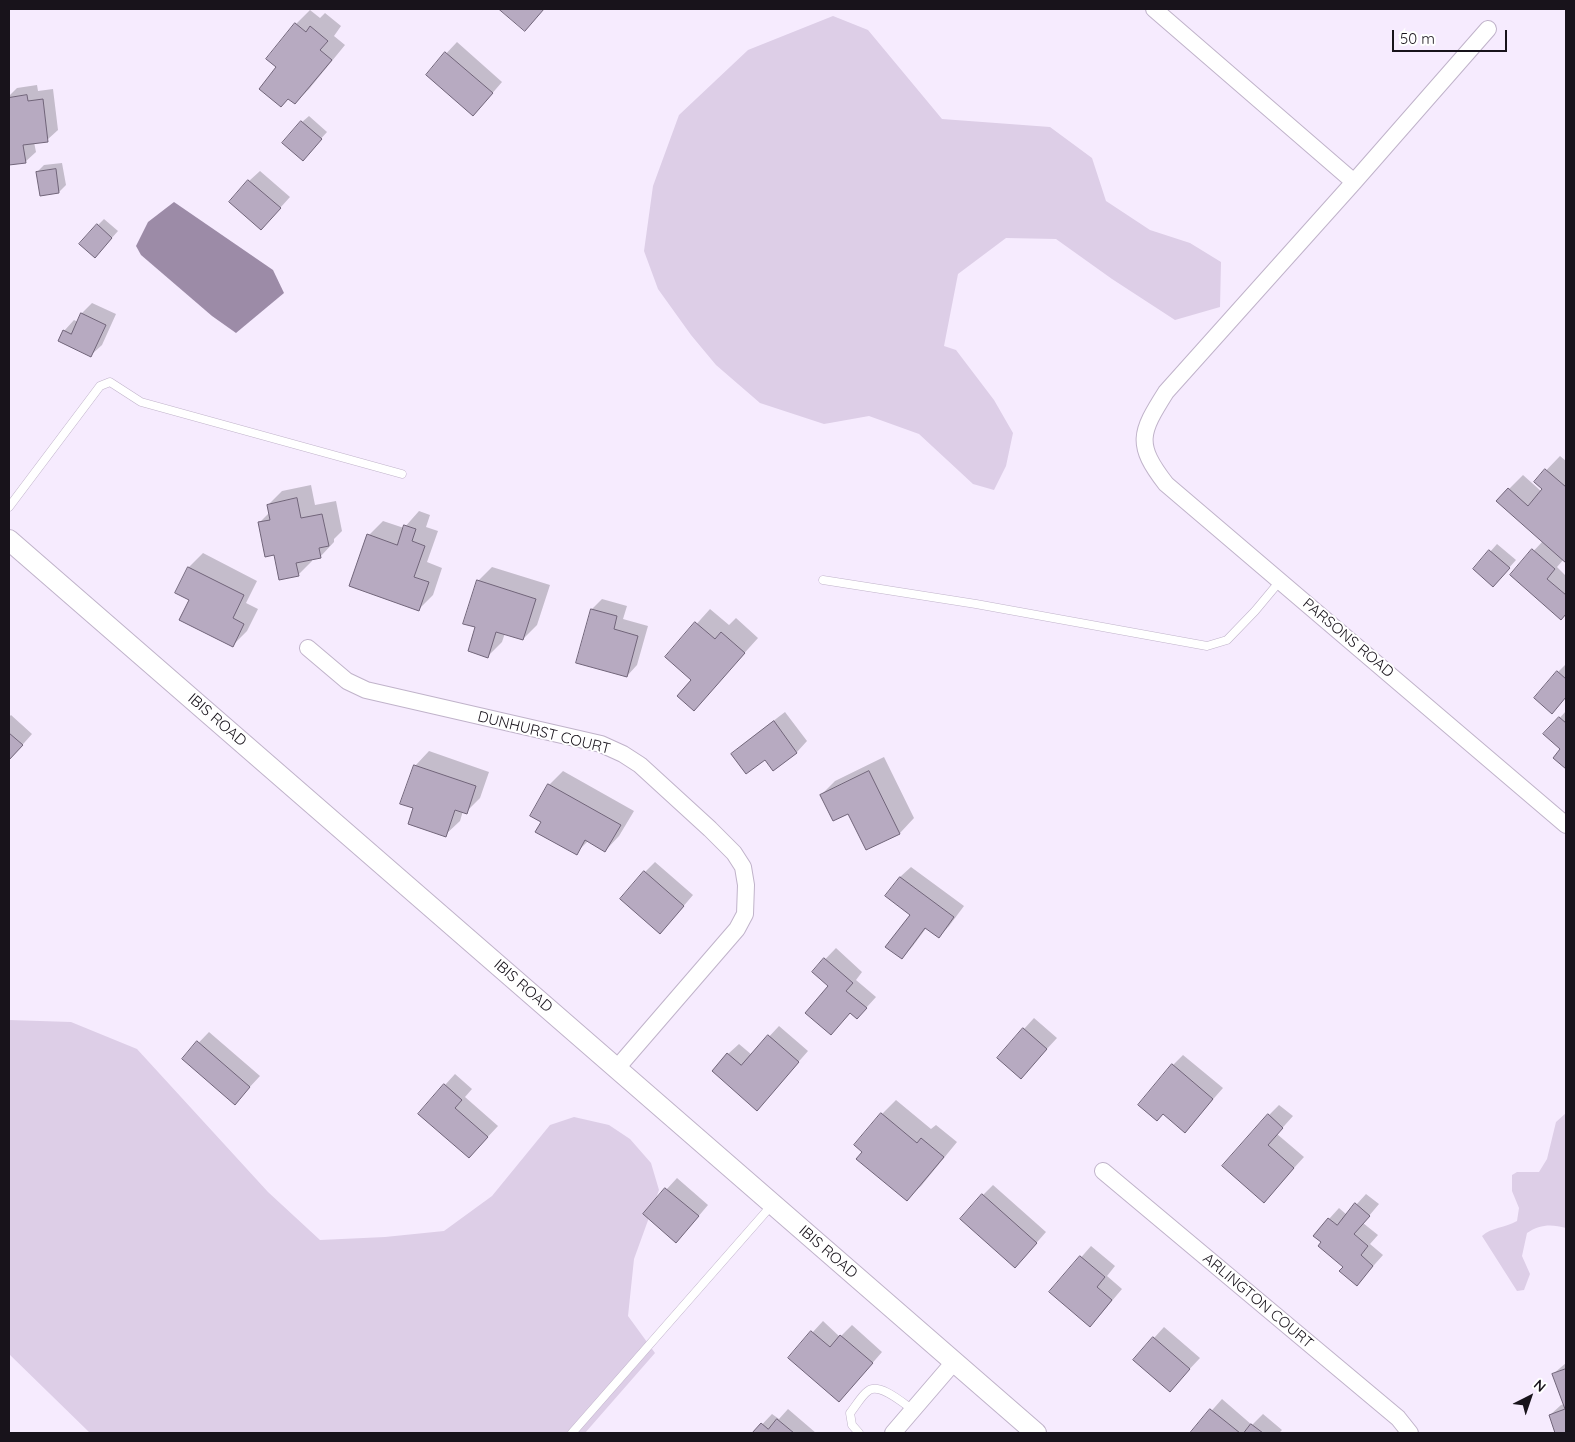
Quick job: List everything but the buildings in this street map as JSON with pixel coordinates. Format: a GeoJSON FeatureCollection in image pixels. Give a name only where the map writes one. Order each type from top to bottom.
{"type":"FeatureCollection","features":[{"type":"Feature","properties":{"kind":"street"},"geometry":{"type":"LineString","coordinates":[[1154,9],[1354,182],[1488,29]]}},
{"type":"Feature","properties":{"kind":"street","name":"PARSONS ROAD"},"geometry":{"type":"LineString","coordinates":[[1354,182],[1166,392],[1147,421],[1144,441],[1152,466],[1166,484],[1566,825]]}},
{"type":"Feature","properties":{"kind":"street","name":"IBIS ROAD"},"geometry":{"type":"LineString","coordinates":[[9,540],[1036,1433]]}},
{"type":"Feature","properties":{"kind":"street","name":"DUNHURST COURT"},"geometry":{"type":"LineString","coordinates":[[308,648],[347,681],[366,690],[601,744],[623,754],[645,770],[734,853],[743,867],[746,885],[745,914],[737,929],[617,1068]]}},
{"type":"Feature","properties":{"kind":"street","name":"ARLINGTON COURT"},"geometry":{"type":"LineString","coordinates":[[1103,1171],[1398,1418],[1410,1433]]}},
{"type":"Feature","properties":{"kind":"street"},"geometry":{"type":"LineString","coordinates":[[893,1433],[954,1362]]}},
{"type":"Feature","properties":{"kind":"lane"},"geometry":{"type":"LineString","coordinates":[[9,507],[100,386],[110,382],[141,402],[402,474]]}},
{"type":"Feature","properties":{"kind":"lane"},"geometry":{"type":"LineString","coordinates":[[823,580],[976,604],[1207,646],[1227,640],[1280,581]]}},
{"type":"Feature","properties":{"kind":"lane"},"geometry":{"type":"LineString","coordinates":[[572,1433],[773,1204]]}},
{"type":"Feature","properties":{"kind":"lane"},"geometry":{"type":"LineString","coordinates":[[859,1433],[850,1420],[850,1413],[869,1389],[882,1390],[913,1410]]}},
{"type":"Feature","properties":{"kind":"shaded area"},"geometry":{"type":"Polygon","coordinates":[[[833,16],[868,30],[942,119],[1050,127],[1092,158],[1106,201],[1150,230],[1190,243],[1221,262],[1220,307],[1175,320],[1112,279],[1056,239],[1006,238],[958,274],[944,346],[956,350],[994,400],[1013,433],[1006,466],[994,490],[973,484],[919,434],[869,416],[824,424],[760,403],[716,365],[691,335],[658,289],[644,251],[653,186],[679,115],[748,50],[833,16]]]}},
{"type":"Feature","properties":{"kind":"shaded area"},"geometry":{"type":"Polygon","coordinates":[[[174,202],[273,270],[284,293],[236,333],[212,316],[141,255],[136,246],[148,222],[174,202]]]}},
{"type":"Feature","properties":{"kind":"shaded area"},"geometry":{"type":"Polygon","coordinates":[[[9,1020],[71,1022],[137,1049],[268,1192],[320,1240],[385,1237],[444,1231],[492,1196],[550,1125],[574,1117],[609,1125],[630,1139],[651,1163],[659,1190],[634,1259],[628,1316],[655,1353],[585,1433],[90,1433],[9,1354],[9,1020]]]}},
{"type":"Feature","properties":{"kind":"shaded area"},"geometry":{"type":"Polygon","coordinates":[[[1566,1113],[1566,1228],[1546,1226],[1527,1233],[1522,1256],[1530,1274],[1524,1290],[1517,1291],[1482,1236],[1517,1221],[1519,1208],[1512,1191],[1512,1175],[1517,1172],[1539,1172],[1547,1159],[1556,1122],[1566,1113]]]}}]}
